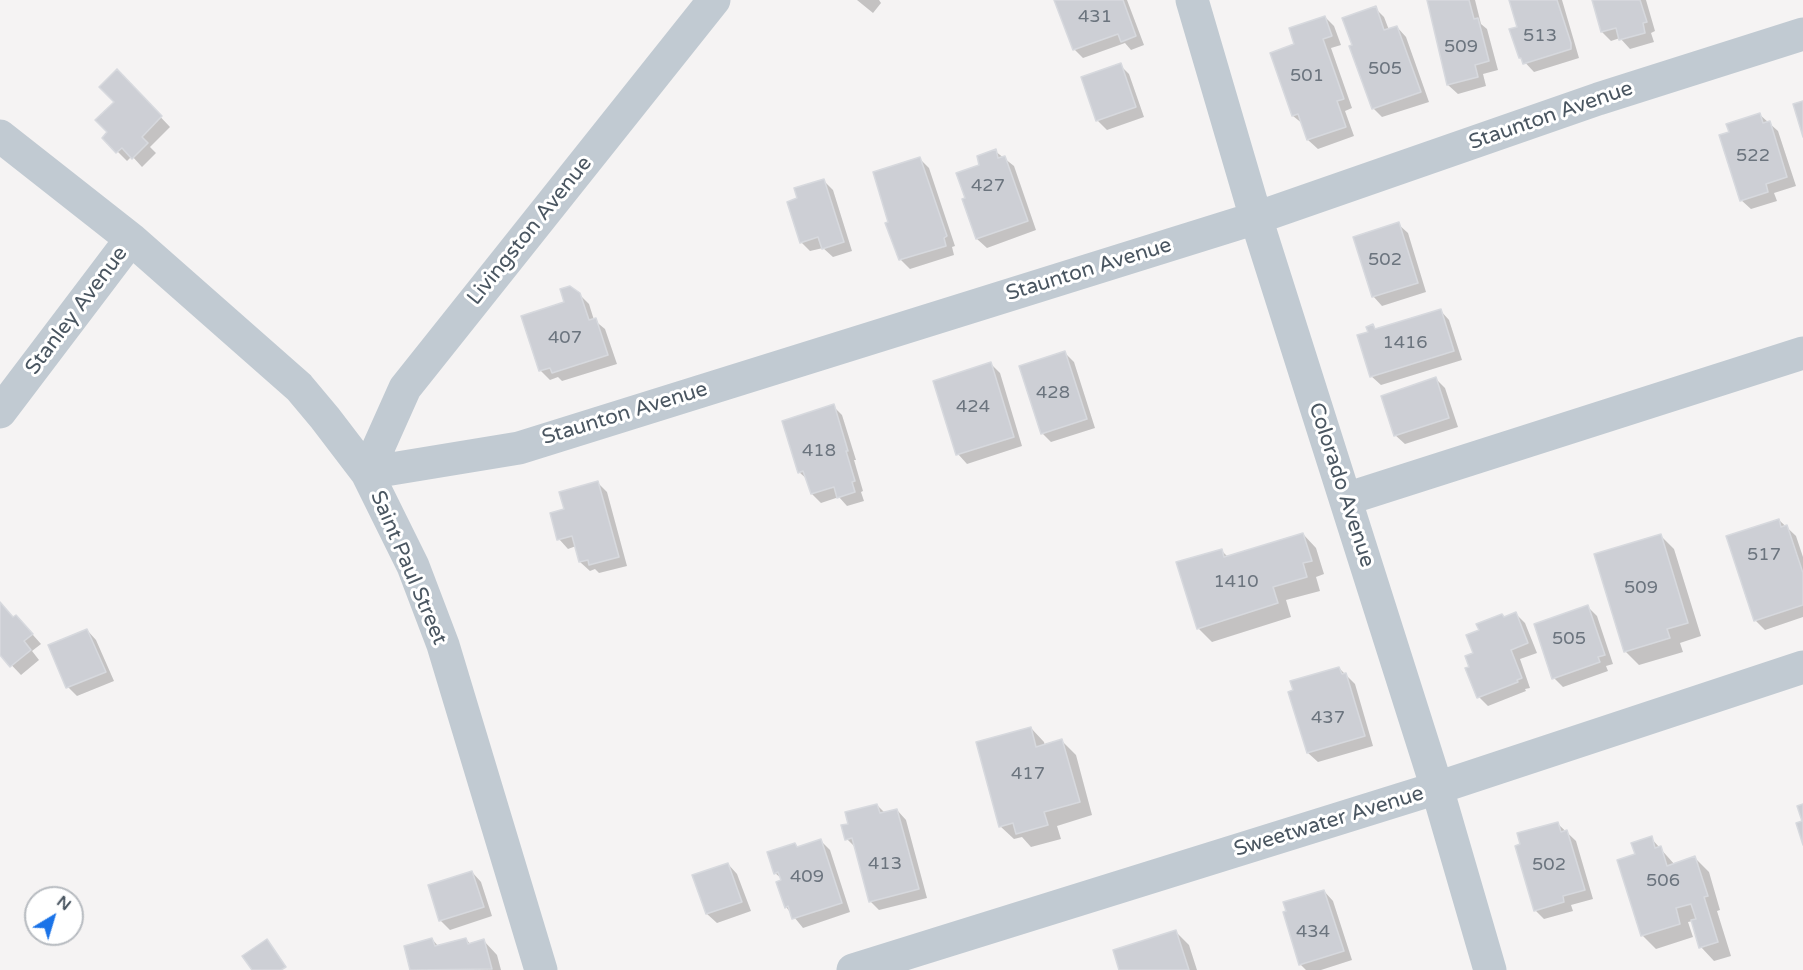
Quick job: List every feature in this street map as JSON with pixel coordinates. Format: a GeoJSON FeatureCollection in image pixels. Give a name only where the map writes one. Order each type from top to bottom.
{"type":"FeatureCollection","features":[{"type":"Feature","properties":{"kind":"street","name":"Livingston Avenue"},"geometry":{"type":"LineString","coordinates":[[367,473],[405,388],[714,0]]}},
{"type":"Feature","properties":{"kind":"street","name":"Colorado Avenue"},"geometry":{"type":"LineString","coordinates":[[1192,0],[1256,218],[1437,788],[1490,970]]}},
{"type":"Feature","properties":{"kind":"street","name":"Staunton Avenue"},"geometry":{"type":"LineString","coordinates":[[367,473],[519,447],[1256,218],[1598,99],[1803,34]]}},
{"type":"Feature","properties":{"kind":"street","name":"Saint Paul Street"},"geometry":{"type":"LineString","coordinates":[[0,136],[131,239],[299,387],[326,418],[367,473],[412,566],[443,645],[542,970]]}},
{"type":"Feature","properties":{"kind":"street","name":"Stanley Avenue"},"geometry":{"type":"LineString","coordinates":[[0,411],[131,239]]}},
{"type":"Feature","properties":{"kind":"street"},"geometry":{"type":"LineString","coordinates":[[1346,499],[1803,353]]}},
{"type":"Feature","properties":{"kind":"street","name":"Sweetwater Avenue"},"geometry":{"type":"LineString","coordinates":[[853,970],[1437,788],[1803,667]]}},
{"type":"Feature","properties":{"kind":"building"},"geometry":{"type":"Polygon","coordinates":[[[1054,0],[1123,0],[1136,36],[1121,42],[1118,34],[1073,50],[1054,0]]]}},
{"type":"Feature","properties":{"kind":"building"},"geometry":{"type":"Polygon","coordinates":[[[1427,0],[1469,0],[1474,19],[1478,18],[1489,61],[1475,65],[1478,77],[1447,85],[1427,0]]]}},
{"type":"Feature","properties":{"kind":"building"},"geometry":{"type":"Polygon","coordinates":[[[1509,0],[1557,0],[1571,49],[1523,64],[1509,29],[1517,27],[1509,0]]]}},
{"type":"Feature","properties":{"kind":"building"},"geometry":{"type":"Polygon","coordinates":[[[1592,0],[1640,0],[1647,22],[1643,23],[1645,33],[1619,40],[1616,28],[1601,32],[1592,0]]]}},
{"type":"Feature","properties":{"kind":"building"},"geometry":{"type":"Polygon","coordinates":[[[1376,6],[1384,30],[1397,26],[1421,92],[1372,109],[1349,46],[1352,45],[1342,18],[1376,6]]]}},
{"type":"Feature","properties":{"kind":"building"},"geometry":{"type":"Polygon","coordinates":[[[1325,16],[1332,36],[1323,39],[1344,99],[1337,101],[1346,127],[1307,140],[1298,114],[1292,116],[1270,53],[1294,44],[1289,28],[1325,16]]]}},
{"type":"Feature","properties":{"kind":"building"},"geometry":{"type":"Polygon","coordinates":[[[1121,63],[1136,107],[1096,121],[1081,77],[1121,63]]]}},
{"type":"Feature","properties":{"kind":"building"},"geometry":{"type":"Polygon","coordinates":[[[117,69],[162,116],[142,137],[148,143],[132,159],[122,148],[116,153],[102,138],[107,132],[95,120],[114,102],[99,87],[117,69]]]}},
{"type":"Feature","properties":{"kind":"building"},"geometry":{"type":"Polygon","coordinates":[[[1803,101],[1803,137],[1793,104],[1803,101]]]}},
{"type":"Feature","properties":{"kind":"building"},"geometry":{"type":"Polygon","coordinates":[[[1760,113],[1763,123],[1770,121],[1787,177],[1766,184],[1768,192],[1740,201],[1719,135],[1729,132],[1726,124],[1760,113]]]}},
{"type":"Feature","properties":{"kind":"building"},"geometry":{"type":"Polygon","coordinates":[[[996,149],[998,158],[1005,156],[1028,221],[976,239],[956,173],[979,165],[977,156],[996,149]]]}},
{"type":"Feature","properties":{"kind":"building"},"geometry":{"type":"Polygon","coordinates":[[[920,157],[947,236],[944,238],[946,246],[899,260],[885,223],[888,222],[873,172],[920,157]]]}},
{"type":"Feature","properties":{"kind":"building"},"geometry":{"type":"Polygon","coordinates":[[[824,179],[844,242],[822,249],[818,237],[800,243],[787,202],[797,198],[794,188],[824,179]]]}},
{"type":"Feature","properties":{"kind":"building"},"geometry":{"type":"Polygon","coordinates":[[[1399,222],[1418,283],[1372,297],[1353,237],[1399,222]]]}},
{"type":"Feature","properties":{"kind":"building"},"geometry":{"type":"Polygon","coordinates":[[[570,286],[580,293],[589,320],[596,318],[608,355],[552,373],[550,368],[539,371],[521,316],[564,302],[560,289],[570,286]]]}},
{"type":"Feature","properties":{"kind":"building"},"geometry":{"type":"Polygon","coordinates":[[[1441,309],[1454,351],[1370,377],[1357,335],[1368,332],[1366,327],[1373,324],[1375,329],[1441,309]]]}},
{"type":"Feature","properties":{"kind":"building"},"geometry":{"type":"Polygon","coordinates":[[[1065,351],[1087,419],[1041,434],[1019,366],[1065,351]]]}},
{"type":"Feature","properties":{"kind":"building"},"geometry":{"type":"Polygon","coordinates":[[[991,362],[1014,437],[956,455],[933,381],[991,362]]]}},
{"type":"Feature","properties":{"kind":"building"},"geometry":{"type":"Polygon","coordinates":[[[1436,377],[1449,418],[1394,436],[1381,396],[1436,377]]]}},
{"type":"Feature","properties":{"kind":"building"},"geometry":{"type":"Polygon","coordinates":[[[834,404],[855,481],[852,482],[855,492],[837,498],[834,487],[811,494],[803,471],[798,473],[782,421],[834,404]]]}},
{"type":"Feature","properties":{"kind":"building"},"geometry":{"type":"Polygon","coordinates":[[[598,481],[619,557],[589,565],[588,560],[579,562],[572,536],[557,540],[550,513],[564,509],[559,492],[598,481]]]}},
{"type":"Feature","properties":{"kind":"building"},"geometry":{"type":"Polygon","coordinates":[[[1779,519],[1781,527],[1787,525],[1803,573],[1803,605],[1754,621],[1726,536],[1779,519]]]}},
{"type":"Feature","properties":{"kind":"building"},"geometry":{"type":"Polygon","coordinates":[[[1303,533],[1312,561],[1303,563],[1307,577],[1273,587],[1278,603],[1197,629],[1176,562],[1222,549],[1224,557],[1303,533]]]}},
{"type":"Feature","properties":{"kind":"building"},"geometry":{"type":"Polygon","coordinates":[[[1661,534],[1688,623],[1667,629],[1670,638],[1624,652],[1594,554],[1661,534]]]}},
{"type":"Feature","properties":{"kind":"building"},"geometry":{"type":"Polygon","coordinates":[[[0,602],[13,617],[16,615],[33,634],[24,641],[31,650],[10,667],[0,655],[0,602]]]}},
{"type":"Feature","properties":{"kind":"building"},"geometry":{"type":"Polygon","coordinates":[[[1588,605],[1605,655],[1598,657],[1600,662],[1552,679],[1534,624],[1588,605]]]}},
{"type":"Feature","properties":{"kind":"building"},"geometry":{"type":"Polygon","coordinates":[[[1516,612],[1528,643],[1511,650],[1522,678],[1517,680],[1518,682],[1477,698],[1465,668],[1469,667],[1465,656],[1473,653],[1466,635],[1479,630],[1476,624],[1502,614],[1504,617],[1516,612]]]}},
{"type":"Feature","properties":{"kind":"building"},"geometry":{"type":"Polygon","coordinates":[[[87,629],[106,672],[66,688],[48,645],[87,629]]]}},
{"type":"Feature","properties":{"kind":"building"},"geometry":{"type":"Polygon","coordinates":[[[1339,667],[1342,674],[1346,673],[1365,736],[1307,753],[1288,692],[1293,690],[1290,681],[1339,667]]]}},
{"type":"Feature","properties":{"kind":"building"},"geometry":{"type":"Polygon","coordinates":[[[1031,727],[1036,747],[1062,739],[1080,802],[1044,812],[1048,825],[1016,834],[1013,823],[999,827],[976,742],[1031,727]]]}},
{"type":"Feature","properties":{"kind":"building"},"geometry":{"type":"Polygon","coordinates":[[[877,804],[880,813],[897,809],[919,889],[869,902],[852,838],[845,840],[841,825],[848,824],[845,812],[877,804]]]}},
{"type":"Feature","properties":{"kind":"building"},"geometry":{"type":"Polygon","coordinates":[[[1803,804],[1803,845],[1796,823],[1802,821],[1797,806],[1803,804]]]}},
{"type":"Feature","properties":{"kind":"building"},"geometry":{"type":"Polygon","coordinates":[[[1558,822],[1561,832],[1567,830],[1585,890],[1563,896],[1564,902],[1534,911],[1515,846],[1520,844],[1517,833],[1558,822]]]}},
{"type":"Feature","properties":{"kind":"building"},"geometry":{"type":"Polygon","coordinates":[[[1652,836],[1655,848],[1661,846],[1667,866],[1695,856],[1708,896],[1704,897],[1718,942],[1699,948],[1691,920],[1696,919],[1691,904],[1676,908],[1680,924],[1641,936],[1617,860],[1635,854],[1631,843],[1652,836]]]}},
{"type":"Feature","properties":{"kind":"building"},"geometry":{"type":"Polygon","coordinates":[[[821,839],[842,903],[792,919],[788,906],[785,908],[776,882],[781,880],[778,872],[774,874],[767,852],[795,843],[797,847],[821,839]]]}},
{"type":"Feature","properties":{"kind":"building"},"geometry":{"type":"Polygon","coordinates":[[[728,863],[742,902],[706,914],[692,875],[728,863]]]}},
{"type":"Feature","properties":{"kind":"building"},"geometry":{"type":"Polygon","coordinates":[[[472,871],[484,907],[439,921],[428,885],[472,871]]]}},
{"type":"Feature","properties":{"kind":"building"},"geometry":{"type":"Polygon","coordinates":[[[1324,890],[1344,951],[1299,965],[1283,912],[1286,911],[1283,902],[1324,890]]]}},
{"type":"Feature","properties":{"kind":"building"},"geometry":{"type":"Polygon","coordinates":[[[1176,930],[1189,970],[1119,970],[1113,950],[1176,930]]]}},
{"type":"Feature","properties":{"kind":"building"},"geometry":{"type":"Polygon","coordinates":[[[432,938],[435,946],[466,938],[468,944],[484,939],[492,969],[410,970],[404,946],[432,938]]]}},
{"type":"Feature","properties":{"kind":"building"},"geometry":{"type":"Polygon","coordinates":[[[267,939],[286,967],[281,970],[252,970],[242,956],[267,939]]]}}]}
